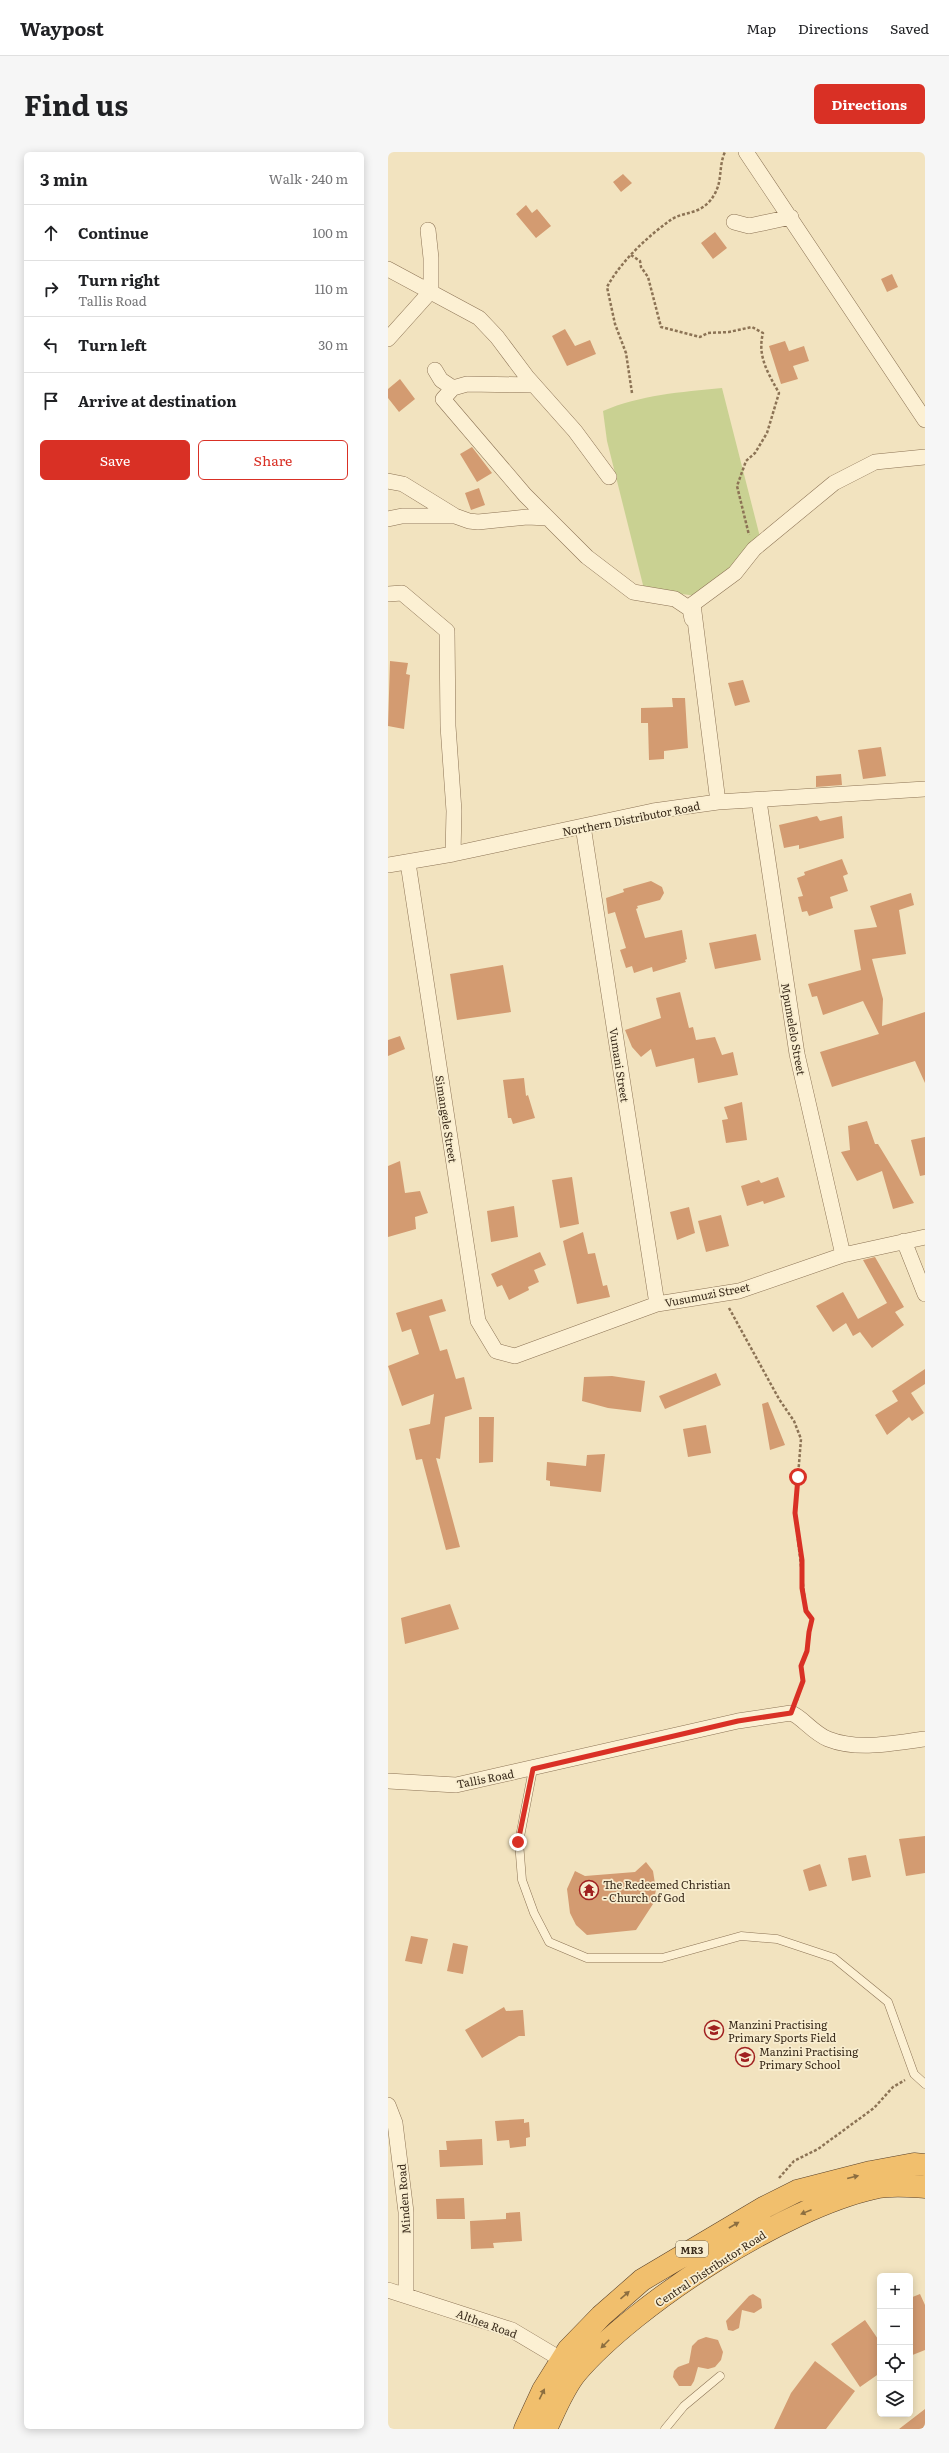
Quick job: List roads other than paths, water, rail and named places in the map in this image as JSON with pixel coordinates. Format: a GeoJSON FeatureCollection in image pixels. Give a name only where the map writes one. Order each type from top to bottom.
{"type":"FeatureCollection","features":[{"type":"Feature","properties":{"kind":"highway","name":"Central Distributor Road"},"geometry":{"type":"LineString","coordinates":[[546,2429],[559,2400],[570,2365],[601,2316],[642,2280],[765,2207],[797,2191],[871,2172],[914,2164],[925,2165]]}},
{"type":"Feature","properties":{"kind":"highway","name":"Central Distributor Road"},"geometry":{"type":"LineString","coordinates":[[525,2429],[543,2390],[570,2365],[608,2341],[652,2306],[703,2270],[764,2233],[801,2214],[875,2187],[925,2186]]}},
{"type":"Feature","properties":{"kind":"street"},"geometry":{"type":"LineString","coordinates":[[746,152],[791,217],[925,420]]}},
{"type":"Feature","properties":{"kind":"street"},"geometry":{"type":"LineString","coordinates":[[734,222],[749,226],[791,217]]}},
{"type":"Feature","properties":{"kind":"street"},"geometry":{"type":"LineString","coordinates":[[388,339],[431,291],[431,258],[428,230]]}},
{"type":"Feature","properties":{"kind":"street"},"geometry":{"type":"LineString","coordinates":[[388,269],[479,318],[497,337],[533,385],[575,431],[609,477]]}},
{"type":"Feature","properties":{"kind":"street"},"geometry":{"type":"LineString","coordinates":[[435,370],[441,380],[453,388]]}},
{"type":"Feature","properties":{"kind":"street"},"geometry":{"type":"LineString","coordinates":[[533,385],[467,384],[453,388],[443,399],[494,460],[587,557],[633,592],[675,598],[690,608],[696,633]]}},
{"type":"Feature","properties":{"kind":"street"},"geometry":{"type":"LineString","coordinates":[[718,802],[693,604],[735,573],[754,549],[834,483],[875,462],[925,457]]}},
{"type":"Feature","properties":{"kind":"street"},"geometry":{"type":"LineString","coordinates":[[388,481],[403,484],[455,516]]}},
{"type":"Feature","properties":{"kind":"street"},"geometry":{"type":"LineString","coordinates":[[388,519],[402,516],[455,516],[478,522],[527,517],[548,518]]}},
{"type":"Feature","properties":{"kind":"street"},"geometry":{"type":"LineString","coordinates":[[388,594],[402,593],[447,631],[453,854]]}},
{"type":"Feature","properties":{"kind":"street","name":"Northern Distributor Road"},"geometry":{"type":"LineString","coordinates":[[388,866],[453,854],[653,811],[718,802],[759,801],[925,789]]}},
{"type":"Feature","properties":{"kind":"street","name":"Mpumelelo Street"},"geometry":{"type":"LineString","coordinates":[[759,801],[797,1054],[842,1255]]}},
{"type":"Feature","properties":{"kind":"street","name":"Vumani Street"},"geometry":{"type":"LineString","coordinates":[[583,826],[657,1304]]}},
{"type":"Feature","properties":{"kind":"street","name":"Simangele Street"},"geometry":{"type":"LineString","coordinates":[[408,863],[478,1321],[496,1351],[515,1356]]}},
{"type":"Feature","properties":{"kind":"street","name":"Vusumuzi Street"},"geometry":{"type":"LineString","coordinates":[[515,1356],[657,1304],[739,1290],[842,1255],[904,1241],[925,1238]]}},
{"type":"Feature","properties":{"kind":"street"},"geometry":{"type":"LineString","coordinates":[[904,1241],[925,1294]]}},
{"type":"Feature","properties":{"kind":"street","name":"Tallis Road"},"geometry":{"type":"LineString","coordinates":[[388,1781],[456,1785],[533,1769],[738,1721],[791,1713],[796,1715],[810,1729],[828,1739],[850,1745],[925,1739]]}},
{"type":"Feature","properties":{"kind":"street","name":"Minden Road"},"geometry":{"type":"LineString","coordinates":[[388,2105],[395,2123],[406,2212],[406,2294]]}},
{"type":"Feature","properties":{"kind":"street","name":"Althea Road"},"geometry":{"type":"LineString","coordinates":[[388,2290],[406,2294],[512,2330],[570,2365]]}},
{"type":"Feature","properties":{"kind":"lane"},"geometry":{"type":"LineString","coordinates":[[533,1769],[518,1842],[522,1880],[534,1913],[549,1942],[587,1958],[662,1958],[741,1936],[777,1939],[834,1958],[888,2002],[914,2074],[925,2084]]}},
{"type":"Feature","properties":{"kind":"lane"},"geometry":{"type":"LineString","coordinates":[[665,2429],[684,2406],[720,2376]]}},
{"type":"Feature","properties":{"kind":"place","name":"The Redeemed Christian - Church of God"},"geometry":{"type":"Point","coordinates":[589,1890]}},
{"type":"Feature","properties":{"kind":"place","name":"Manzini Practising Primary Sports Field"},"geometry":{"type":"Point","coordinates":[714,2030]}},
{"type":"Feature","properties":{"kind":"place","name":"Manzini Practising Primary School"},"geometry":{"type":"Point","coordinates":[745,2057]}}]}
